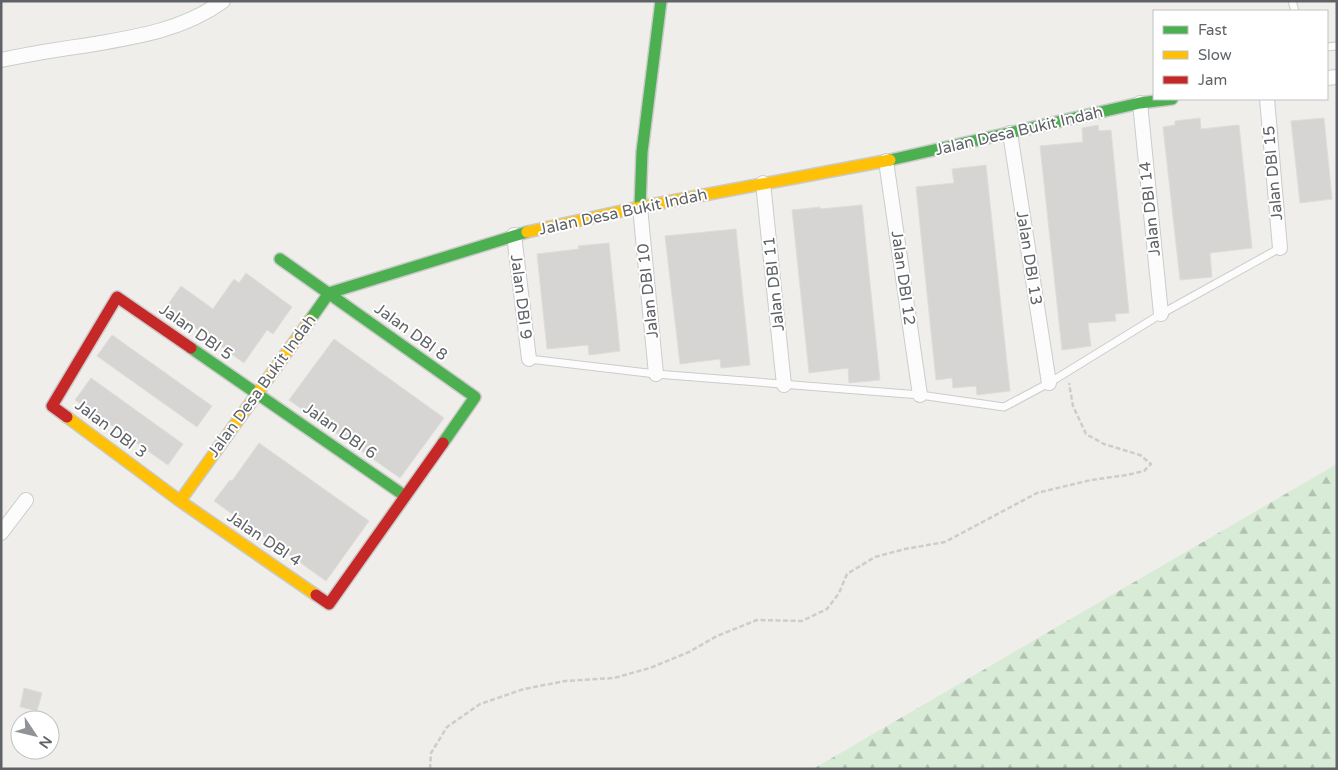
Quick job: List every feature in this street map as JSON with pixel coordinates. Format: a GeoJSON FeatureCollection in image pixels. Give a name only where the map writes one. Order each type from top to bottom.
{"type":"FeatureCollection","features":[{"type":"Feature","properties":{"kind":"street"},"geometry":{"type":"LineString","coordinates":[[1,60],[149,34],[181,25],[209,11],[223,1]]}},
{"type":"Feature","properties":{"kind":"street"},"geometry":{"type":"LineString","coordinates":[[640,207],[642,152],[661,1]]}},
{"type":"Feature","properties":{"kind":"street","name":"Jalan Desa Bukit Indah"},"geometry":{"type":"LineString","coordinates":[[180,501],[329,293],[514,235],[640,207],[886,161],[1140,104],[1166,100]]}},
{"type":"Feature","properties":{"kind":"street","name":"Jalan DBI 15"},"geometry":{"type":"LineString","coordinates":[[1267,100],[1280,248]]}},
{"type":"Feature","properties":{"kind":"street","name":"Jalan DBI 14"},"geometry":{"type":"LineString","coordinates":[[1140,104],[1161,314]]}},
{"type":"Feature","properties":{"kind":"street","name":"Jalan DBI 13"},"geometry":{"type":"LineString","coordinates":[[1010,133],[1049,383]]}},
{"type":"Feature","properties":{"kind":"street","name":"Jalan DBI 12"},"geometry":{"type":"LineString","coordinates":[[886,161],[920,395]]}},
{"type":"Feature","properties":{"kind":"street","name":"Jalan DBI 11"},"geometry":{"type":"LineString","coordinates":[[763,183],[784,386]]}},
{"type":"Feature","properties":{"kind":"street","name":"Jalan DBI 10"},"geometry":{"type":"LineString","coordinates":[[640,207],[656,374]]}},
{"type":"Feature","properties":{"kind":"street","name":"Jalan DBI 9"},"geometry":{"type":"LineString","coordinates":[[514,235],[529,360]]}},
{"type":"Feature","properties":{"kind":"street","name":"Jalan DBI 8"},"geometry":{"type":"LineString","coordinates":[[280,259],[475,397],[405,496]]}},
{"type":"Feature","properties":{"kind":"street","name":"Jalan DBI 5"},"geometry":{"type":"LineString","coordinates":[[117,297],[257,393]]}},
{"type":"Feature","properties":{"kind":"street","name":"Jalan DBI 3"},"geometry":{"type":"LineString","coordinates":[[117,297],[52,406],[180,501]]}},
{"type":"Feature","properties":{"kind":"street","name":"Jalan DBI 6"},"geometry":{"type":"LineString","coordinates":[[257,393],[405,496]]}},
{"type":"Feature","properties":{"kind":"street","name":"Jalan DBI 4"},"geometry":{"type":"LineString","coordinates":[[180,501],[329,604],[405,496]]}},
{"type":"Feature","properties":{"kind":"street"},"geometry":{"type":"LineString","coordinates":[[1,534],[26,500]]}},
{"type":"Feature","properties":{"kind":"lane"},"geometry":{"type":"LineString","coordinates":[[529,360],[784,386],[920,395],[1004,406],[1049,383],[1161,314],[1280,248]]}},
{"type":"Feature","properties":{"kind":"path"},"geometry":{"type":"LineString","coordinates":[[430,769],[431,753],[447,727],[480,704],[524,689],[565,681],[614,678],[650,668],[689,652],[717,636],[757,620],[802,620],[827,608],[838,593],[847,574],[875,557],[944,542],[1037,493],[1091,480],[1144,471],[1150,464],[1140,455],[1104,444],[1086,434],[1072,406],[1067,372]]}},
{"type":"Feature","properties":{"kind":"green space"},"geometry":{"type":"Polygon","coordinates":[[[1337,464],[1337,769],[813,769],[1337,464]]]}},
{"type":"Feature","properties":{"kind":"building"},"geometry":{"type":"Polygon","coordinates":[[[1200,118],[1201,129],[1239,125],[1252,248],[1210,253],[1212,277],[1180,280],[1163,127],[1175,125],[1175,121],[1200,118]]]}},
{"type":"Feature","properties":{"kind":"building"},"geometry":{"type":"Polygon","coordinates":[[[1324,118],[1332,199],[1300,203],[1291,121],[1324,118]]]}},
{"type":"Feature","properties":{"kind":"building"},"geometry":{"type":"Polygon","coordinates":[[[1098,125],[1099,131],[1111,130],[1129,313],[1115,314],[1116,321],[1088,323],[1091,346],[1062,350],[1040,146],[1083,142],[1082,128],[1098,125]]]}},
{"type":"Feature","properties":{"kind":"building"},"geometry":{"type":"Polygon","coordinates":[[[986,165],[1010,391],[977,395],[976,386],[953,388],[952,378],[936,380],[916,187],[954,183],[952,169],[986,165]]]}},
{"type":"Feature","properties":{"kind":"building"},"geometry":{"type":"Polygon","coordinates":[[[862,205],[880,380],[849,383],[848,368],[809,373],[792,210],[862,205]]]}},
{"type":"Feature","properties":{"kind":"building"},"geometry":{"type":"Polygon","coordinates":[[[736,229],[750,365],[721,368],[720,359],[680,364],[665,236],[736,229]]]}},
{"type":"Feature","properties":{"kind":"building"},"geometry":{"type":"Polygon","coordinates":[[[609,243],[620,351],[589,355],[588,345],[547,349],[537,254],[579,249],[578,246],[609,243]]]}},
{"type":"Feature","properties":{"kind":"building"},"geometry":{"type":"Polygon","coordinates":[[[246,273],[292,307],[273,334],[267,330],[244,363],[166,307],[181,286],[213,309],[234,279],[239,283],[246,273]]]}},
{"type":"Feature","properties":{"kind":"building"},"geometry":{"type":"Polygon","coordinates":[[[112,335],[212,406],[197,427],[97,356],[112,335]]]}},
{"type":"Feature","properties":{"kind":"building"},"geometry":{"type":"Polygon","coordinates":[[[334,339],[444,418],[400,478],[289,400],[334,339]]]}},
{"type":"Feature","properties":{"kind":"building"},"geometry":{"type":"Polygon","coordinates":[[[91,378],[183,444],[168,465],[75,400],[91,378]]]}},
{"type":"Feature","properties":{"kind":"building"},"geometry":{"type":"Polygon","coordinates":[[[259,443],[369,521],[326,581],[214,501],[230,480],[232,481],[259,443]]]}},
{"type":"Feature","properties":{"kind":"building"},"geometry":{"type":"Polygon","coordinates":[[[24,688],[42,693],[37,710],[20,707],[24,688]]]}},
{"type":"Feature","properties":{"kind":"traffic: fast"},"geometry":{"type":"LineString","coordinates":[[640,207],[642,152],[661,1]]}},
{"type":"Feature","properties":{"kind":"traffic: fast"},"geometry":{"type":"LineString","coordinates":[[890,160],[1140,103],[1164,100]]}},
{"type":"Feature","properties":{"kind":"traffic: fast"},"geometry":{"type":"LineString","coordinates":[[310,320],[329,293],[527,232]]}},
{"type":"Feature","properties":{"kind":"traffic: fast"},"geometry":{"type":"LineString","coordinates":[[280,259],[475,397],[443,443]]}},
{"type":"Feature","properties":{"kind":"traffic: fast"},"geometry":{"type":"LineString","coordinates":[[191,348],[405,496]]}},
{"type":"Feature","properties":{"kind":"traffic: slow"},"geometry":{"type":"LineString","coordinates":[[527,232],[640,207],[890,160]]}},
{"type":"Feature","properties":{"kind":"traffic: slow"},"geometry":{"type":"LineString","coordinates":[[180,501],[310,320]]}},
{"type":"Feature","properties":{"kind":"traffic: slow"},"geometry":{"type":"LineString","coordinates":[[67,417],[180,501],[316,595]]}},
{"type":"Feature","properties":{"kind":"traffic: jam"},"geometry":{"type":"LineString","coordinates":[[67,417],[52,406],[117,297],[191,348]]}},
{"type":"Feature","properties":{"kind":"traffic: jam"},"geometry":{"type":"LineString","coordinates":[[316,595],[329,604],[443,443]]}}]}
